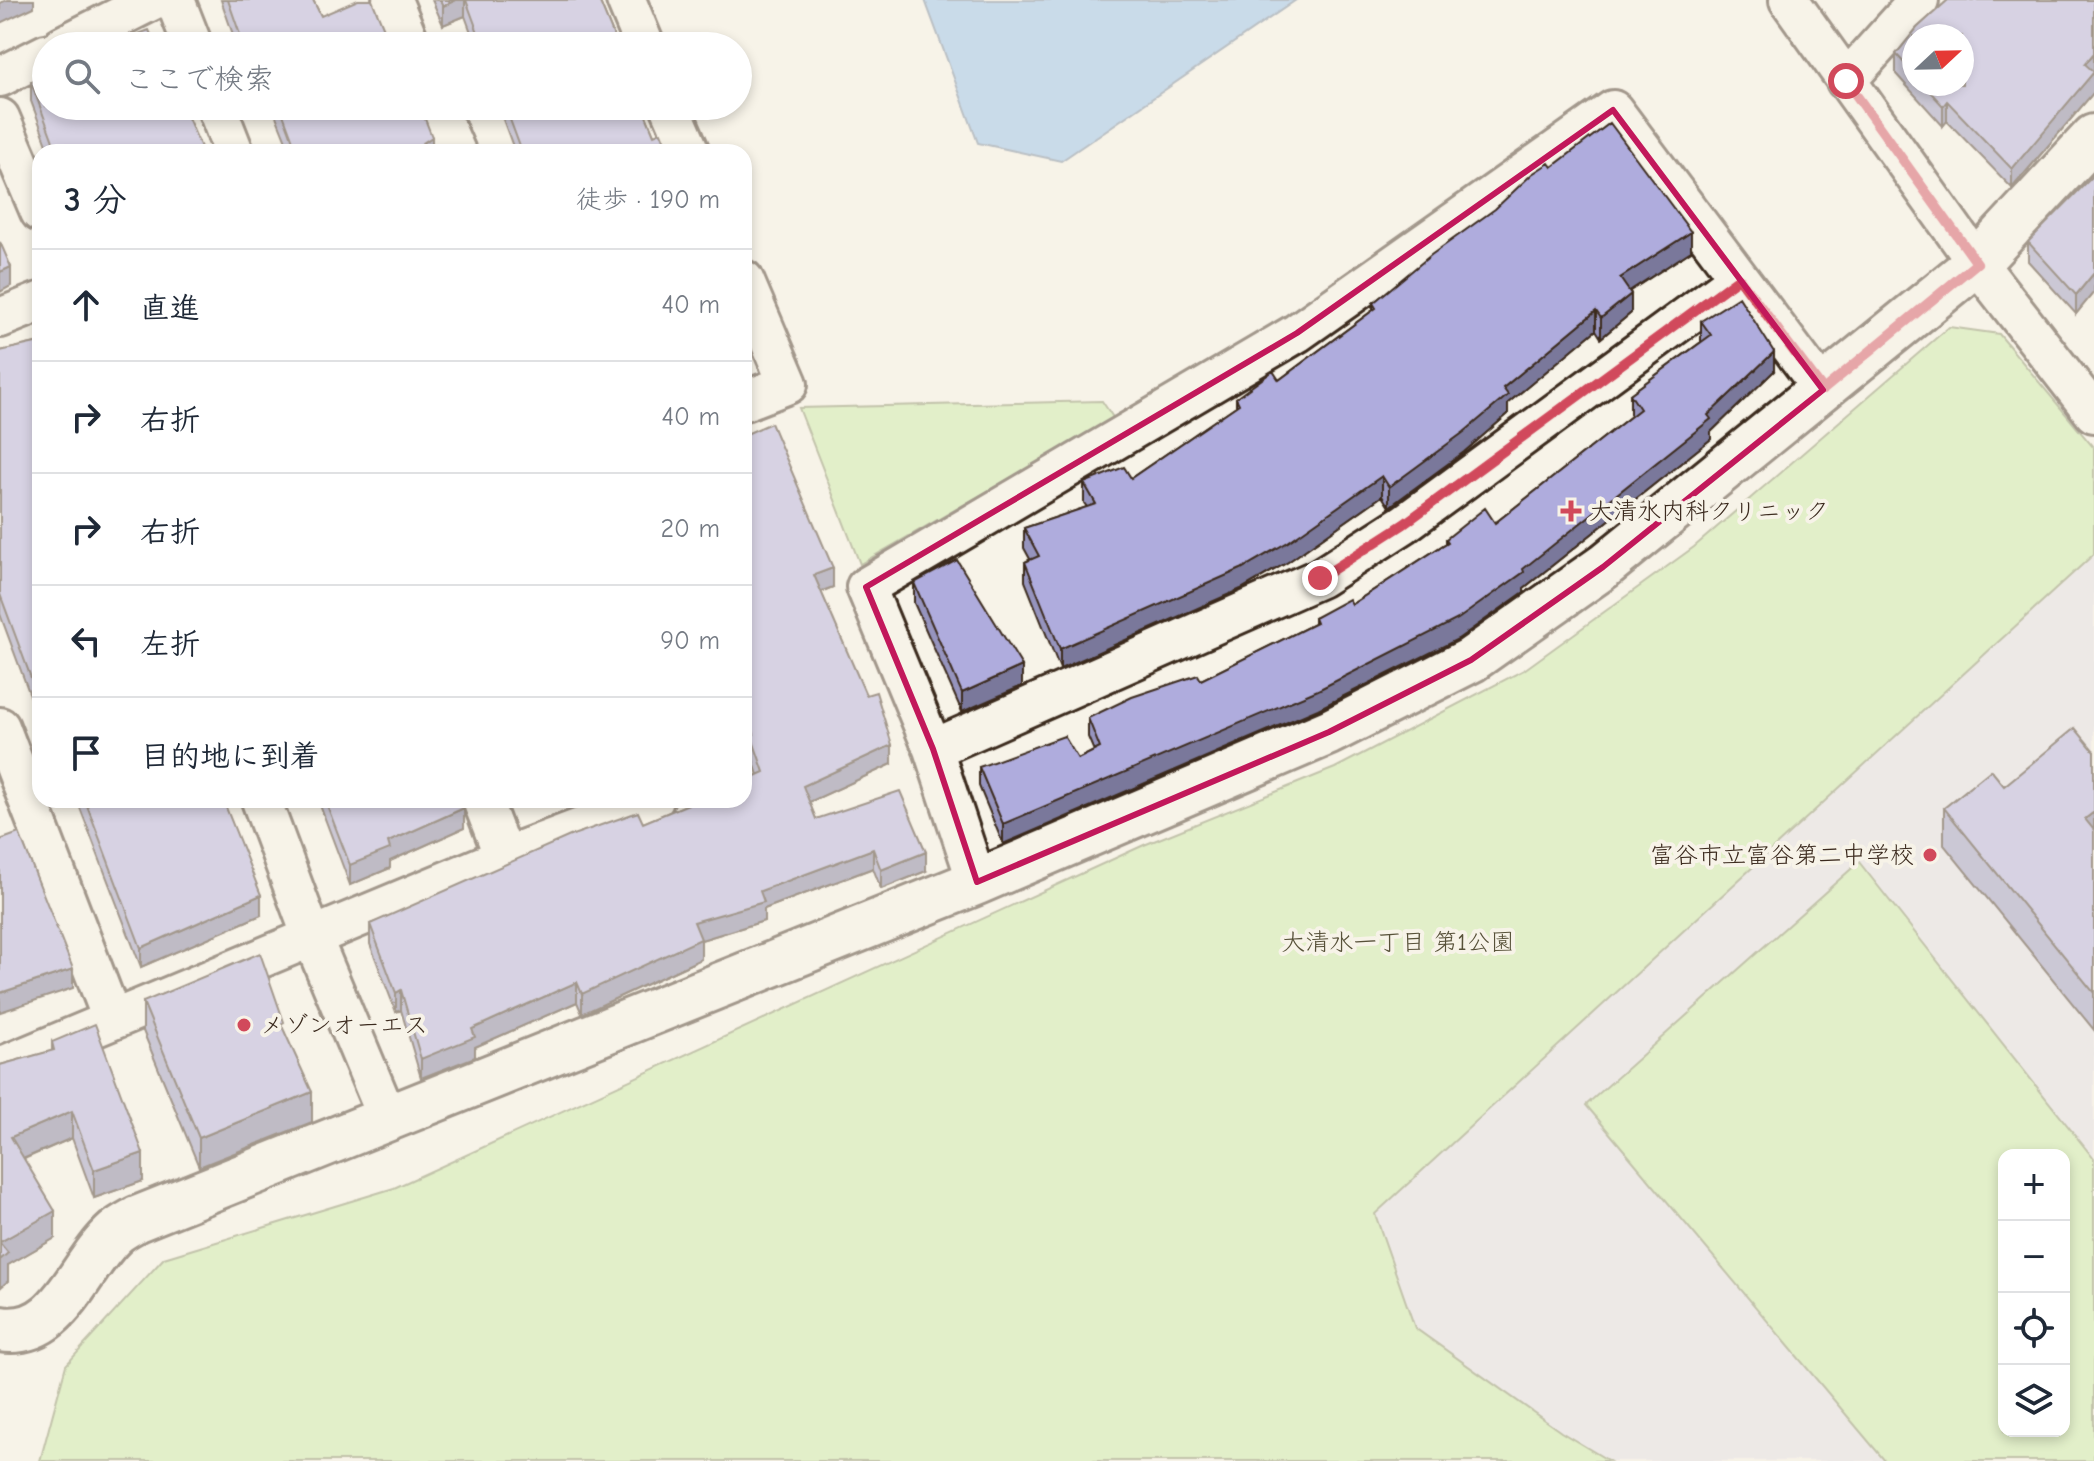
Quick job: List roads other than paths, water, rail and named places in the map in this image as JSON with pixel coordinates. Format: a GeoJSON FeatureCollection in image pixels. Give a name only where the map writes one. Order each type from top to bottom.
{"type":"FeatureCollection","features":[{"type":"Feature","properties":{"kind":"street"},"geometry":{"type":"LineString","coordinates":[[90,32],[153,0]]}},
{"type":"Feature","properties":{"kind":"street"},"geometry":{"type":"LineString","coordinates":[[175,0],[188,32]]}},
{"type":"Feature","properties":{"kind":"street"},"geometry":{"type":"LineString","coordinates":[[392,0],[405,32]]}},
{"type":"Feature","properties":{"kind":"street"},"geometry":{"type":"LineString","coordinates":[[626,0],[639,32]]}},
{"type":"Feature","properties":{"kind":"street"},"geometry":{"type":"LineString","coordinates":[[1789,0],[1977,263],[2094,413]]}},
{"type":"Feature","properties":{"kind":"street"},"geometry":{"type":"LineString","coordinates":[[1846,81],[1919,0]]}},
{"type":"Feature","properties":{"kind":"street"},"geometry":{"type":"LineString","coordinates":[[0,77],[32,61]]}},
{"type":"Feature","properties":{"kind":"street"},"geometry":{"type":"LineString","coordinates":[[977,882],[933,749],[866,587],[1297,333],[1613,110],[1823,390]]}},
{"type":"Feature","properties":{"kind":"street"},"geometry":{"type":"LineString","coordinates":[[0,118],[32,193]]}},
{"type":"Feature","properties":{"kind":"street"},"geometry":{"type":"LineString","coordinates":[[221,120],[231,144]]}},
{"type":"Feature","properties":{"kind":"street"},"geometry":{"type":"LineString","coordinates":[[442,120],[453,144]]}},
{"type":"Feature","properties":{"kind":"street"},"geometry":{"type":"LineString","coordinates":[[676,120],[687,144]]}},
{"type":"Feature","properties":{"kind":"street"},"geometry":{"type":"LineString","coordinates":[[0,1329],[29,1329],[49,1318],[115,1233],[137,1219],[977,882],[1329,732],[1471,660],[1603,567],[1977,263],[2094,137]]}},
{"type":"Feature","properties":{"kind":"street"},"geometry":{"type":"LineString","coordinates":[[933,749],[1320,578],[1404,524],[1739,278]]}},
{"type":"Feature","properties":{"kind":"street"},"geometry":{"type":"LineString","coordinates":[[752,299],[788,384],[752,398]]}},
{"type":"Feature","properties":{"kind":"street"},"geometry":{"type":"LineString","coordinates":[[0,318],[32,305]]}},
{"type":"Feature","properties":{"kind":"street"},"geometry":{"type":"LineString","coordinates":[[0,727],[13,803],[112,1019]]}},
{"type":"Feature","properties":{"kind":"street"},"geometry":{"type":"LineString","coordinates":[[264,808],[312,937],[388,1119]]}},
{"type":"Feature","properties":{"kind":"street"},"geometry":{"type":"LineString","coordinates":[[485,808],[504,857]]}},
{"type":"Feature","properties":{"kind":"street"},"geometry":{"type":"LineString","coordinates":[[0,1067],[504,857],[633,808]]}},
{"type":"Feature","properties":{"kind":"water"},"geometry":{"type":"Polygon","coordinates":[[[925,0],[1296,0],[1061,161],[978,143],[925,0]]]}},
{"type":"Feature","properties":{"kind":"place","name":"大清水内科クリニック"},"geometry":{"type":"Point","coordinates":[1571,511]}},
{"type":"Feature","properties":{"kind":"place","name":"富谷市立富谷第二中学校"},"geometry":{"type":"Point","coordinates":[1930,855]}},
{"type":"Feature","properties":{"kind":"place","name":"メゾンオーエス"},"geometry":{"type":"Point","coordinates":[244,1025]}},
{"type":"Feature","properties":{"kind":"park label","name":"大清水一丁目 第1公園"},"geometry":{"type":"Point","coordinates":[1398,942]}}]}
